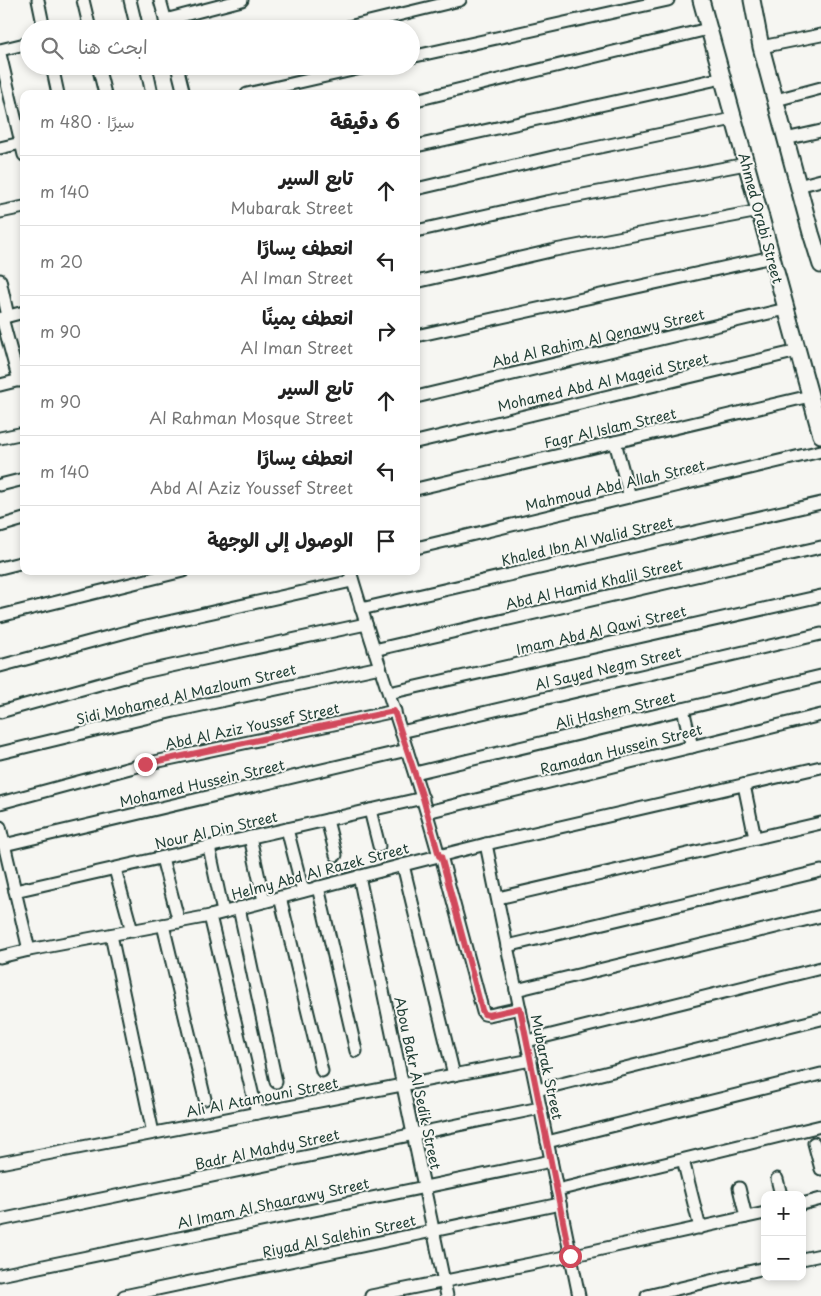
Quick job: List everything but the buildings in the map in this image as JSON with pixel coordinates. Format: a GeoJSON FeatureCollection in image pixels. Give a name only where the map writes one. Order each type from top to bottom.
{"type":"FeatureCollection","features":[{"type":"Feature","properties":{"kind":"street"},"geometry":{"type":"LineString","coordinates":[[38,0],[42,20]]}},
{"type":"Feature","properties":{"kind":"street"},"geometry":{"type":"LineString","coordinates":[[83,0],[88,20]]}},
{"type":"Feature","properties":{"kind":"street"},"geometry":{"type":"LineString","coordinates":[[130,0],[135,20]]}},
{"type":"Feature","properties":{"kind":"street"},"geometry":{"type":"LineString","coordinates":[[160,0],[166,20]]}},
{"type":"Feature","properties":{"kind":"street"},"geometry":{"type":"LineString","coordinates":[[180,20],[242,0]]}},
{"type":"Feature","properties":{"kind":"street"},"geometry":{"type":"LineString","coordinates":[[377,20],[460,0]]}},
{"type":"Feature","properties":{"kind":"street"},"geometry":{"type":"LineString","coordinates":[[420,55],[668,0]]}},
{"type":"Feature","properties":{"kind":"street","name":"Ahmed Orabi Street"},"geometry":{"type":"LineString","coordinates":[[701,0],[821,435]]}},
{"type":"Feature","properties":{"kind":"street"},"geometry":{"type":"LineString","coordinates":[[754,1],[761,46],[798,186],[816,232],[821,266]]}},
{"type":"Feature","properties":{"kind":"street"},"geometry":{"type":"LineString","coordinates":[[420,99],[708,29]]}},
{"type":"Feature","properties":{"kind":"street"},"geometry":{"type":"LineString","coordinates":[[761,46],[821,35]]}},
{"type":"Feature","properties":{"kind":"street"},"geometry":{"type":"LineString","coordinates":[[20,46],[0,52],[20,138]]}},
{"type":"Feature","properties":{"kind":"street"},"geometry":{"type":"LineString","coordinates":[[54,75],[57,90]]}},
{"type":"Feature","properties":{"kind":"street"},"geometry":{"type":"LineString","coordinates":[[100,75],[104,90]]}},
{"type":"Feature","properties":{"kind":"street"},"geometry":{"type":"LineString","coordinates":[[148,75],[151,90]]}},
{"type":"Feature","properties":{"kind":"street"},"geometry":{"type":"LineString","coordinates":[[181,75],[183,90]]}},
{"type":"Feature","properties":{"kind":"street"},"geometry":{"type":"LineString","coordinates":[[264,90],[330,75]]}},
{"type":"Feature","properties":{"kind":"street"},"geometry":{"type":"LineString","coordinates":[[420,145],[722,78]]}},
{"type":"Feature","properties":{"kind":"street"},"geometry":{"type":"LineString","coordinates":[[776,100],[821,88]]}},
{"type":"Feature","properties":{"kind":"street"},"geometry":{"type":"LineString","coordinates":[[420,188],[557,156],[733,119]]}},
{"type":"Feature","properties":{"kind":"street"},"geometry":{"type":"LineString","coordinates":[[786,139],[821,131]]}},
{"type":"Feature","properties":{"kind":"street"},"geometry":{"type":"LineString","coordinates":[[0,148],[20,147]]}},
{"type":"Feature","properties":{"kind":"street"},"geometry":{"type":"LineString","coordinates":[[420,230],[546,202],[746,164]]}},
{"type":"Feature","properties":{"kind":"street"},"geometry":{"type":"LineString","coordinates":[[798,186],[821,180]]}},
{"type":"Feature","properties":{"kind":"street"},"geometry":{"type":"LineString","coordinates":[[0,212],[20,208]]}},
{"type":"Feature","properties":{"kind":"street"},"geometry":{"type":"LineString","coordinates":[[420,281],[555,250],[759,211]]}},
{"type":"Feature","properties":{"kind":"street"},"geometry":{"type":"LineString","coordinates":[[420,335],[772,257]]}},
{"type":"Feature","properties":{"kind":"street"},"geometry":{"type":"LineString","coordinates":[[0,280],[3,317],[20,376]]}},
{"type":"Feature","properties":{"kind":"street","name":"Abd Al Rahim Al Qenawy Street"},"geometry":{"type":"LineString","coordinates":[[420,396],[786,309]]}},
{"type":"Feature","properties":{"kind":"street"},"geometry":{"type":"LineString","coordinates":[[3,317],[20,313]]}},
{"type":"Feature","properties":{"kind":"street","name":"Mohamed Abd Al Mageid Street"},"geometry":{"type":"LineString","coordinates":[[420,441],[798,351]]}},
{"type":"Feature","properties":{"kind":"street"},"geometry":{"type":"LineString","coordinates":[[0,385],[20,380]]}},
{"type":"Feature","properties":{"kind":"street","name":"Fagr Al Islam Street"},"geometry":{"type":"LineString","coordinates":[[420,488],[810,396]]}},
{"type":"Feature","properties":{"kind":"street"},"geometry":{"type":"LineString","coordinates":[[0,438],[20,434]]}},
{"type":"Feature","properties":{"kind":"street"},"geometry":{"type":"LineString","coordinates":[[615,442],[630,497]]}},
{"type":"Feature","properties":{"kind":"street","name":"Mahmoud Abd Allah Street"},"geometry":{"type":"LineString","coordinates":[[420,547],[821,451]]}},
{"type":"Feature","properties":{"kind":"street"},"geometry":{"type":"LineString","coordinates":[[0,485],[20,480]]}},
{"type":"Feature","properties":{"kind":"street","name":"Khaled Ibn Al Walid Street"},"geometry":{"type":"LineString","coordinates":[[361,609],[821,503]]}},
{"type":"Feature","properties":{"kind":"street"},"geometry":{"type":"LineString","coordinates":[[0,526],[20,520]]}},
{"type":"Feature","properties":{"kind":"street","name":"Abd Al Hamid Khalil Street"},"geometry":{"type":"LineString","coordinates":[[374,650],[821,547]]}},
{"type":"Feature","properties":{"kind":"street"},"geometry":{"type":"LineString","coordinates":[[0,568],[20,563]]}},
{"type":"Feature","properties":{"kind":"street"},"geometry":{"type":"LineString","coordinates":[[0,616],[167,575]]}},
{"type":"Feature","properties":{"kind":"street"},"geometry":{"type":"LineString","coordinates":[[0,666],[141,628],[351,576],[423,798],[483,1012],[489,1015],[520,1008]]}},
{"type":"Feature","properties":{"kind":"street","name":"Imam Abd Al Qawi Street"},"geometry":{"type":"LineString","coordinates":[[388,693],[821,596]]}},
{"type":"Feature","properties":{"kind":"street"},"geometry":{"type":"LineString","coordinates":[[0,712],[139,674],[366,624]]}},
{"type":"Feature","properties":{"kind":"street","name":"Al Sayed Negm Street"},"geometry":{"type":"LineString","coordinates":[[402,732],[821,634]]}},
{"type":"Feature","properties":{"kind":"street","name":"Sidi Mohamed Al Mazloum Street"},"geometry":{"type":"LineString","coordinates":[[0,753],[174,711],[380,667]]}},
{"type":"Feature","properties":{"kind":"street","name":"Ali Hashem Street"},"geometry":{"type":"LineString","coordinates":[[415,773],[821,676]]}},
{"type":"Feature","properties":{"kind":"street"},"geometry":{"type":"LineString","coordinates":[[683,709],[692,747]]}},
{"type":"Feature","properties":{"kind":"street","name":"Abd Al Aziz Youssef Street"},"geometry":{"type":"LineString","coordinates":[[0,803],[145,764],[394,711]]}},
{"type":"Feature","properties":{"kind":"street","name":"Ramadan Hussein Street"},"geometry":{"type":"LineString","coordinates":[[427,812],[821,715]]}},
{"type":"Feature","properties":{"kind":"street","name":"Mohamed Hussein Street"},"geometry":{"type":"LineString","coordinates":[[4,845],[407,750]]}},
{"type":"Feature","properties":{"kind":"street","name":"Helmy Abd Al Razek Street"},"geometry":{"type":"LineString","coordinates":[[0,957],[210,916],[486,844],[821,767]]}},
{"type":"Feature","properties":{"kind":"street"},"geometry":{"type":"LineString","coordinates":[[744,785],[755,838]]}},
{"type":"Feature","properties":{"kind":"street","name":"Nour Al Din Street"},"geometry":{"type":"LineString","coordinates":[[15,891],[423,798]]}},
{"type":"Feature","properties":{"kind":"street"},"geometry":{"type":"LineString","coordinates":[[370,810],[379,846]]}},
{"type":"Feature","properties":{"kind":"street"},"geometry":{"type":"LineString","coordinates":[[327,820],[336,855]]}},
{"type":"Feature","properties":{"kind":"street"},"geometry":{"type":"LineString","coordinates":[[498,898],[821,823]]}},
{"type":"Feature","properties":{"kind":"street"},"geometry":{"type":"LineString","coordinates":[[0,828],[29,950]]}},
{"type":"Feature","properties":{"kind":"street"},"geometry":{"type":"LineString","coordinates":[[287,829],[303,891]]}},
{"type":"Feature","properties":{"kind":"street"},"geometry":{"type":"LineString","coordinates":[[250,837],[264,901]]}},
{"type":"Feature","properties":{"kind":"street","name":"Mubarak Street"},"geometry":{"type":"LineString","coordinates":[[486,844],[579,1296]]}},
{"type":"Feature","properties":{"kind":"street"},"geometry":{"type":"LineString","coordinates":[[208,847],[223,912]]}},
{"type":"Feature","properties":{"kind":"street"},"geometry":{"type":"LineString","coordinates":[[162,858],[179,922]]}},
{"type":"Feature","properties":{"kind":"street"},"geometry":{"type":"LineString","coordinates":[[403,865],[454,1075]]}},
{"type":"Feature","properties":{"kind":"street"},"geometry":{"type":"LineString","coordinates":[[115,868],[132,930]]}},
{"type":"Feature","properties":{"kind":"street"},"geometry":{"type":"LineString","coordinates":[[507,946],[821,871]]}},
{"type":"Feature","properties":{"kind":"street","name":"Abou Bakr Al Sedik Street"},"geometry":{"type":"LineString","coordinates":[[359,876],[447,1296]]}},
{"type":"Feature","properties":{"kind":"street"},"geometry":{"type":"LineString","coordinates":[[318,887],[356,1051]]}},
{"type":"Feature","properties":{"kind":"street"},"geometry":{"type":"LineString","coordinates":[[280,897],[322,1071]]}},
{"type":"Feature","properties":{"kind":"street"},"geometry":{"type":"LineString","coordinates":[[239,908],[276,1082]]}},
{"type":"Feature","properties":{"kind":"street"},"geometry":{"type":"LineString","coordinates":[[210,916],[257,1113]]}},
{"type":"Feature","properties":{"kind":"street"},"geometry":{"type":"LineString","coordinates":[[516,990],[821,916]]}},
{"type":"Feature","properties":{"kind":"street"},"geometry":{"type":"LineString","coordinates":[[164,925],[204,1099]]}},
{"type":"Feature","properties":{"kind":"street"},"geometry":{"type":"LineString","coordinates":[[111,935],[153,1133]]}},
{"type":"Feature","properties":{"kind":"street"},"geometry":{"type":"LineString","coordinates":[[527,1041],[821,968]]}},
{"type":"Feature","properties":{"kind":"street"},"geometry":{"type":"LineString","coordinates":[[537,1090],[821,1019]]}},
{"type":"Feature","properties":{"kind":"street","name":"Ali Al Atamouni Street"},"geometry":{"type":"LineString","coordinates":[[1,1160],[153,1133],[531,1060]]}},
{"type":"Feature","properties":{"kind":"street"},"geometry":{"type":"LineString","coordinates":[[547,1142],[821,1074]]}},
{"type":"Feature","properties":{"kind":"street","name":"Badr Al Mahdy Street"},"geometry":{"type":"LineString","coordinates":[[0,1220],[540,1108]]}},
{"type":"Feature","properties":{"kind":"street"},"geometry":{"type":"LineString","coordinates":[[557,1190],[821,1126]]}},
{"type":"Feature","properties":{"kind":"street"},"geometry":{"type":"LineString","coordinates":[[814,1143],[821,1169]]}},
{"type":"Feature","properties":{"kind":"street"},"geometry":{"type":"LineString","coordinates":[[683,1160],[700,1228]]}},
{"type":"Feature","properties":{"kind":"street","name":"Al Imam Al Shaarawy Street"},"geometry":{"type":"LineString","coordinates":[[0,1275],[551,1161]]}},
{"type":"Feature","properties":{"kind":"street"},"geometry":{"type":"LineString","coordinates":[[776,1180],[780,1191]]}},
{"type":"Feature","properties":{"kind":"street"},"geometry":{"type":"LineString","coordinates":[[739,1188],[746,1217]]}},
{"type":"Feature","properties":{"kind":"street"},"geometry":{"type":"LineString","coordinates":[[806,1203],[821,1200]]}},
{"type":"Feature","properties":{"kind":"street","name":"Riyad Al Salehin Street"},"geometry":{"type":"LineString","coordinates":[[124,1296],[560,1204]]}},
{"type":"Feature","properties":{"kind":"street"},"geometry":{"type":"LineString","coordinates":[[371,1296],[570,1256],[761,1214]]}},
{"type":"Feature","properties":{"kind":"street"},"geometry":{"type":"LineString","coordinates":[[806,1258],[821,1255]]}},
{"type":"Feature","properties":{"kind":"street"},"geometry":{"type":"LineString","coordinates":[[646,1296],[761,1269]]}},
{"type":"Feature","properties":{"kind":"route"},"geometry":{"type":"LineString","coordinates":[[145,764],[394,711],[423,798],[439,856],[441,856],[482,1010],[484,1014],[489,1015],[520,1008],[570,1256]]}}]}
